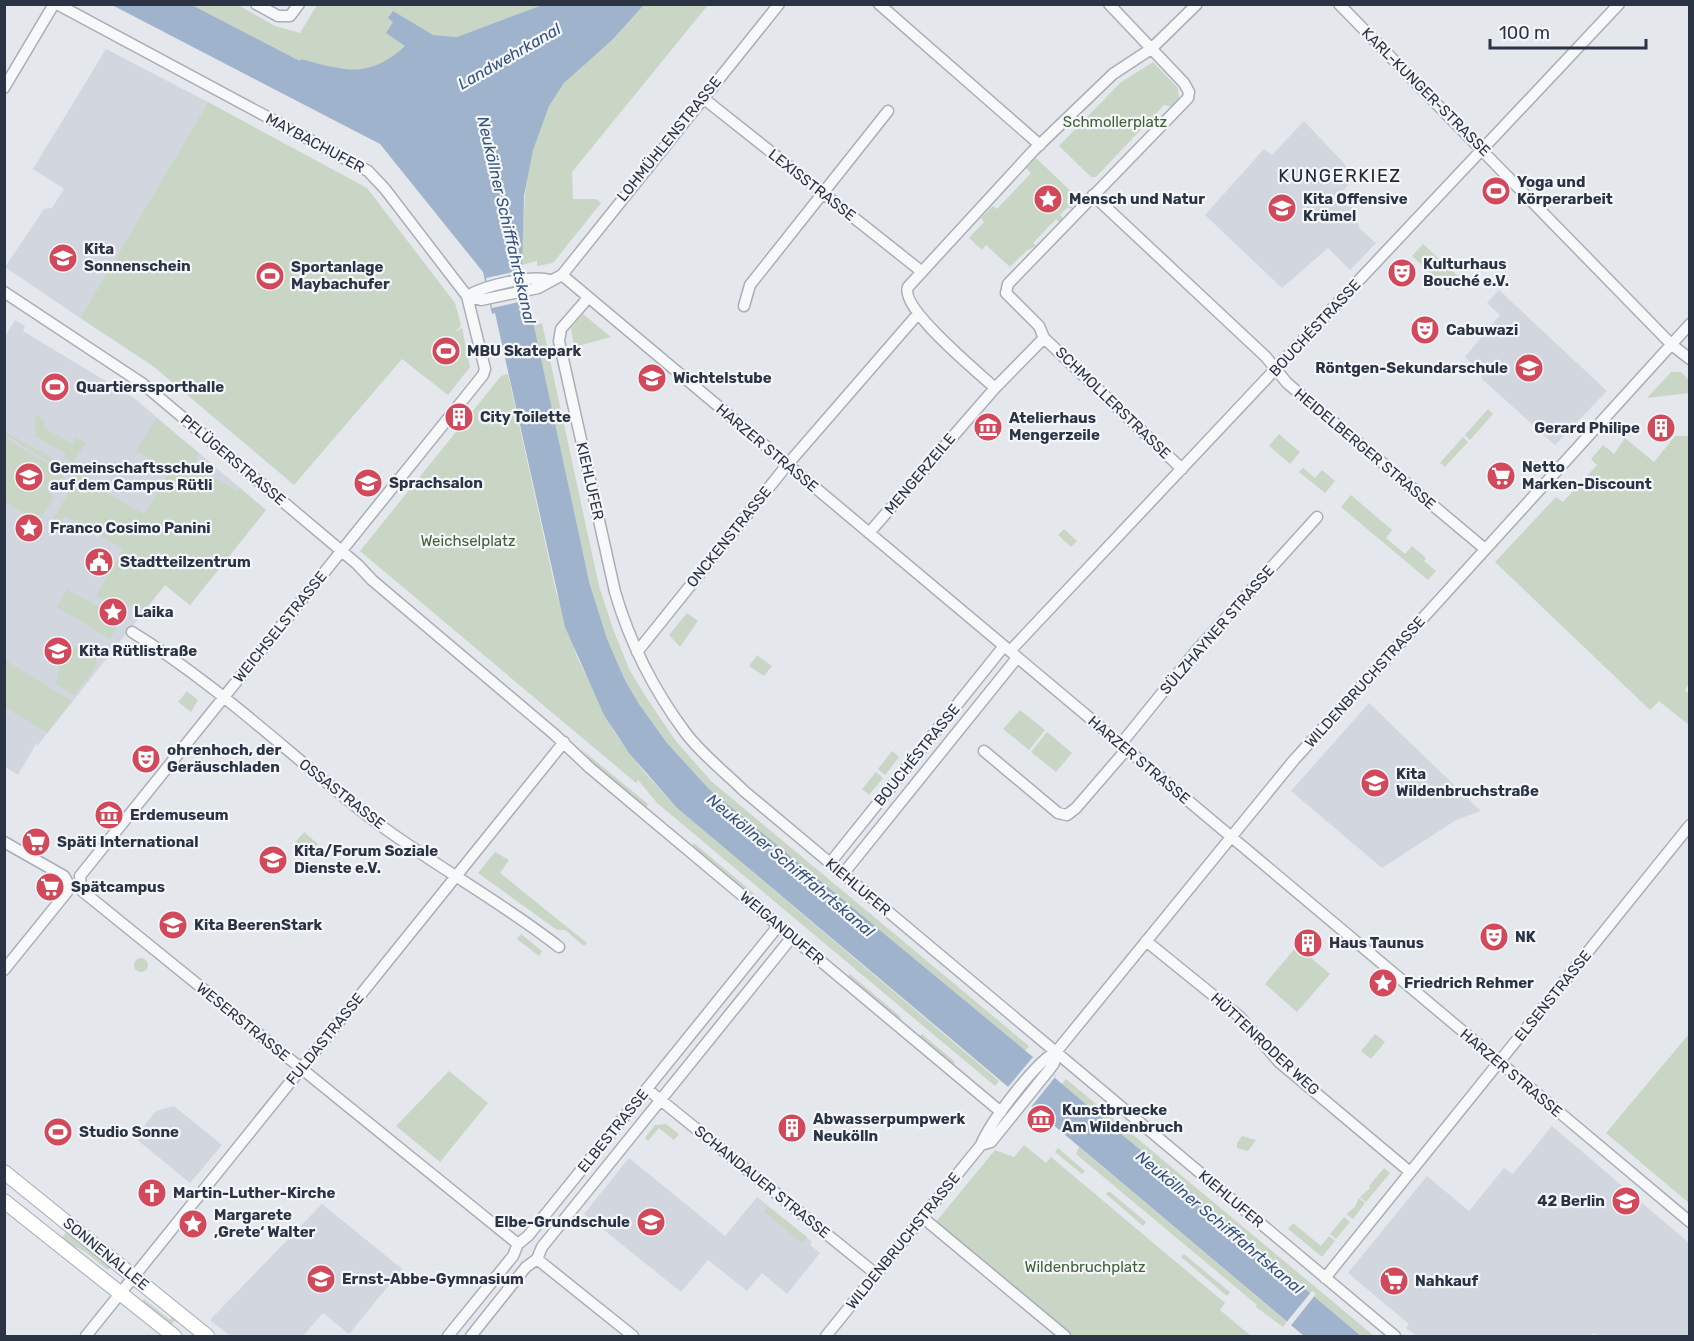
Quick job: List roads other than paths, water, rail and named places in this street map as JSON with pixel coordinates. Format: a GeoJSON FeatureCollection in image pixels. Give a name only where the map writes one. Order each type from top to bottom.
{"type":"FeatureCollection","features":[{"type":"Feature","properties":{"kind":"main road","name":"SONNENALLEE"},"geometry":{"type":"LineString","coordinates":[[4,1172],[207,1336]]}},
{"type":"Feature","properties":{"kind":"main road","name":"SONNENALLEE"},"geometry":{"type":"LineString","coordinates":[[4,1201],[174,1336]]}},
{"type":"Feature","properties":{"kind":"street"},"geometry":{"type":"LineString","coordinates":[[4,88],[55,4]]}},
{"type":"Feature","properties":{"kind":"street","name":"MAYBACHUFER"},"geometry":{"type":"LineString","coordinates":[[55,4],[362,167],[381,183],[467,296],[485,367]]}},
{"type":"Feature","properties":{"kind":"street"},"geometry":{"type":"LineString","coordinates":[[256,4],[278,16],[290,16],[299,4]]}},
{"type":"Feature","properties":{"kind":"street","name":"LOHMÜHLENSTRASSE"},"geometry":{"type":"LineString","coordinates":[[556,278],[779,4]]}},
{"type":"Feature","properties":{"kind":"street"},"geometry":{"type":"LineString","coordinates":[[879,4],[1040,145]]}},
{"type":"Feature","properties":{"kind":"street"},"geometry":{"type":"LineString","coordinates":[[1109,4],[1151,49],[1184,83],[1189,92],[1188,98],[1006,289],[1010,298],[1039,326],[1044,338],[995,388],[917,315],[906,292],[921,271],[1040,145],[1113,74],[1151,49],[1197,4]]}},
{"type":"Feature","properties":{"kind":"street","name":"KARL-KUNGER-STRASSE"},"geometry":{"type":"LineString","coordinates":[[1339,4],[1672,345],[1689,359]]}},
{"type":"Feature","properties":{"kind":"street","name":"BOUCHÉSTRASSE"},"geometry":{"type":"LineString","coordinates":[[830,863],[1010,652],[1619,4]]}},
{"type":"Feature","properties":{"kind":"street","name":"LEXISSTRASSE"},"geometry":{"type":"LineString","coordinates":[[703,98],[921,271]]}},
{"type":"Feature","properties":{"kind":"street"},"geometry":{"type":"LineString","coordinates":[[744,306],[750,285],[888,111]]}},
{"type":"Feature","properties":{"kind":"street","name":"HEIDELBERGER STRASSE"},"geometry":{"type":"LineString","coordinates":[[1094,195],[1266,357],[1287,383],[1485,549]]}},
{"type":"Feature","properties":{"kind":"street"},"geometry":{"type":"LineString","coordinates":[[467,296],[481,300],[489,293],[525,286],[542,288],[556,278]]}},
{"type":"Feature","properties":{"kind":"street","name":"HARZER STRASSE"},"geometry":{"type":"LineString","coordinates":[[556,278],[588,298],[1689,1222]]}},
{"type":"Feature","properties":{"kind":"street","name":"PFLÜGERSTRASSE"},"geometry":{"type":"LineString","coordinates":[[4,292],[143,384],[341,550]]}},
{"type":"Feature","properties":{"kind":"street","name":"KIEHLUFER"},"geometry":{"type":"LineString","coordinates":[[588,298],[561,329],[559,341],[561,353],[615,592],[637,652],[686,734],[744,791],[1395,1336]]}},
{"type":"Feature","properties":{"kind":"street","name":"ONCKENSTRASSE"},"geometry":{"type":"LineString","coordinates":[[637,652],[787,465],[917,315]]}},
{"type":"Feature","properties":{"kind":"street","name":"WILDENBRUCHSTRASSE"},"geometry":{"type":"LineString","coordinates":[[981,1145],[990,1142],[1020,1098],[1045,1067],[1054,1063],[1056,1052],[1294,760],[1689,324]]}},
{"type":"Feature","properties":{"kind":"street","name":"SCHMOLLERSTRASSE"},"geometry":{"type":"LineString","coordinates":[[1044,338],[1182,469]]}},
{"type":"Feature","properties":{"kind":"street","name":"WEICHSELSTRASSE"},"geometry":{"type":"LineString","coordinates":[[81,890],[80,876],[483,375],[485,367]]}},
{"type":"Feature","properties":{"kind":"street","name":"MENGERZEILE"},"geometry":{"type":"LineString","coordinates":[[869,533],[995,388]]}},
{"type":"Feature","properties":{"kind":"street","name":"SÜLZHAYNER STRASSE"},"geometry":{"type":"LineString","coordinates":[[984,752],[1058,813],[1067,815],[1076,808],[1196,651],[1317,517]]}},
{"type":"Feature","properties":{"kind":"street"},"geometry":{"type":"LineString","coordinates":[[341,550],[564,742]]}},
{"type":"Feature","properties":{"kind":"street","name":"OSSASTRASSE"},"geometry":{"type":"LineString","coordinates":[[132,632],[223,698],[368,816],[495,900],[559,947]]}},
{"type":"Feature","properties":{"kind":"street","name":"BOUCHÉSTRASSE"},"geometry":{"type":"LineString","coordinates":[[843,874],[1010,652]]}},
{"type":"Feature","properties":{"kind":"street","name":"FULDASTRASSE"},"geometry":{"type":"LineString","coordinates":[[86,1336],[564,742]]}},
{"type":"Feature","properties":{"kind":"street","name":"WEIGANDUFER"},"geometry":{"type":"LineString","coordinates":[[564,742],[590,768],[1001,1112]]}},
{"type":"Feature","properties":{"kind":"street","name":"ELSENSTRASSE"},"geometry":{"type":"LineString","coordinates":[[1325,1278],[1689,825]]}},
{"type":"Feature","properties":{"kind":"street"},"geometry":{"type":"LineString","coordinates":[[4,842],[67,878],[67,892],[4,970]]}},
{"type":"Feature","properties":{"kind":"street","name":"WESERSTRASSE"},"geometry":{"type":"LineString","coordinates":[[81,890],[518,1244]]}},
{"type":"Feature","properties":{"kind":"street","name":"ELBESTRASSE"},"geometry":{"type":"LineString","coordinates":[[448,1336],[513,1256],[518,1244],[528,1236],[778,925]]}},
{"type":"Feature","properties":{"kind":"street","name":"ELBESTRASSE"},"geometry":{"type":"LineString","coordinates":[[471,1336],[526,1267],[537,1259],[542,1248],[792,937]]}},
{"type":"Feature","properties":{"kind":"street","name":"HÜTTENRODER WEG"},"geometry":{"type":"LineString","coordinates":[[1146,940],[1240,1017],[1279,1062],[1410,1172]]}},
{"type":"Feature","properties":{"kind":"street","name":"SCHANDAUER STRASSE"},"geometry":{"type":"LineString","coordinates":[[646,1089],[876,1274]]}},
{"type":"Feature","properties":{"kind":"street","name":"WILDENBRUCHSTRASSE"},"geometry":{"type":"LineString","coordinates":[[826,1336],[981,1145],[987,1130],[1001,1112],[1020,1098]]}},
{"type":"Feature","properties":{"kind":"street"},"geometry":{"type":"LineString","coordinates":[[922,1217],[1059,1335]]}},
{"type":"Feature","properties":{"kind":"street"},"geometry":{"type":"LineString","coordinates":[[537,1259],[633,1336]]}},
{"type":"Feature","properties":{"kind":"water"},"geometry":{"type":"Polygon","coordinates":[[[112,5],[192,5],[300,61],[301,59],[331,67],[356,69],[380,64],[405,46],[386,33],[393,22],[388,18],[393,11],[433,35],[457,37],[542,5],[644,5],[612,40],[564,83],[549,106],[533,150],[524,196],[522,271],[590,585],[607,639],[625,680],[667,743],[709,789],[1056,1076],[1055,1078],[1361,1336],[1304,1336],[677,808],[629,753],[604,715],[565,627],[495,313],[492,314],[483,272],[380,144],[112,5]]]}},
{"type":"Feature","properties":{"kind":"place","name":"Yoga und Körperarbeit"},"geometry":{"type":"Point","coordinates":[1496,191]}},
{"type":"Feature","properties":{"kind":"place","name":"Mensch und Natur"},"geometry":{"type":"Point","coordinates":[1048,199]}},
{"type":"Feature","properties":{"kind":"place","name":"Kita Offensive Krümel"},"geometry":{"type":"Point","coordinates":[1282,208]}},
{"type":"Feature","properties":{"kind":"place","name":"Kita Sonnenschein"},"geometry":{"type":"Point","coordinates":[63,258]}},
{"type":"Feature","properties":{"kind":"place","name":"Kulturhaus Bouché e.V."},"geometry":{"type":"Point","coordinates":[1402,273]}},
{"type":"Feature","properties":{"kind":"place","name":"Sportanlage Maybachufer"},"geometry":{"type":"Point","coordinates":[270,276]}},
{"type":"Feature","properties":{"kind":"place","name":"Cabuwazi"},"geometry":{"type":"Point","coordinates":[1425,330]}},
{"type":"Feature","properties":{"kind":"place","name":"MBU Skatepark"},"geometry":{"type":"Point","coordinates":[446,351]}},
{"type":"Feature","properties":{"kind":"place","name":"Röntgen-Sekundarschule"},"geometry":{"type":"Point","coordinates":[1529,368]}},
{"type":"Feature","properties":{"kind":"place","name":"Wichtelstube"},"geometry":{"type":"Point","coordinates":[652,378]}},
{"type":"Feature","properties":{"kind":"place","name":"Quartierssporthalle"},"geometry":{"type":"Point","coordinates":[55,387]}},
{"type":"Feature","properties":{"kind":"place","name":"City Toilette"},"geometry":{"type":"Point","coordinates":[459,417]}},
{"type":"Feature","properties":{"kind":"place","name":"Atelierhaus Mengerzeile"},"geometry":{"type":"Point","coordinates":[988,427]}},
{"type":"Feature","properties":{"kind":"place","name":"Gerard Philipe"},"geometry":{"type":"Point","coordinates":[1661,428]}},
{"type":"Feature","properties":{"kind":"place","name":"Netto Marken-Discount"},"geometry":{"type":"Point","coordinates":[1501,476]}},
{"type":"Feature","properties":{"kind":"place","name":"Gemeinschaftsschule auf dem Campus Rütli"},"geometry":{"type":"Point","coordinates":[29,477]}},
{"type":"Feature","properties":{"kind":"place","name":"Sprachsalon"},"geometry":{"type":"Point","coordinates":[368,483]}},
{"type":"Feature","properties":{"kind":"place","name":"Franco Cosimo Panini"},"geometry":{"type":"Point","coordinates":[29,528]}},
{"type":"Feature","properties":{"kind":"place","name":"Stadtteilzentrum"},"geometry":{"type":"Point","coordinates":[99,562]}},
{"type":"Feature","properties":{"kind":"place","name":"Laika"},"geometry":{"type":"Point","coordinates":[113,612]}},
{"type":"Feature","properties":{"kind":"place","name":"Kita Rütlistraße"},"geometry":{"type":"Point","coordinates":[58,651]}},
{"type":"Feature","properties":{"kind":"place","name":"ohrenhoch, der Geräuschladen"},"geometry":{"type":"Point","coordinates":[146,759]}},
{"type":"Feature","properties":{"kind":"place","name":"Kita Wildenbruchstraße"},"geometry":{"type":"Point","coordinates":[1375,783]}},
{"type":"Feature","properties":{"kind":"place","name":"Erdemuseum"},"geometry":{"type":"Point","coordinates":[109,815]}},
{"type":"Feature","properties":{"kind":"place","name":"Späti International"},"geometry":{"type":"Point","coordinates":[36,842]}},
{"type":"Feature","properties":{"kind":"place","name":"Kita/Forum Soziale Dienste e.V."},"geometry":{"type":"Point","coordinates":[273,860]}},
{"type":"Feature","properties":{"kind":"place","name":"Spätcampus"},"geometry":{"type":"Point","coordinates":[50,887]}},
{"type":"Feature","properties":{"kind":"place","name":"Kita BeerenStark"},"geometry":{"type":"Point","coordinates":[173,925]}},
{"type":"Feature","properties":{"kind":"place","name":"NK"},"geometry":{"type":"Point","coordinates":[1494,937]}},
{"type":"Feature","properties":{"kind":"place","name":"Haus Taunus"},"geometry":{"type":"Point","coordinates":[1308,943]}},
{"type":"Feature","properties":{"kind":"place","name":"Friedrich Rehmer"},"geometry":{"type":"Point","coordinates":[1383,983]}},
{"type":"Feature","properties":{"kind":"place","name":"Kunstbruecke Am Wildenbruch"},"geometry":{"type":"Point","coordinates":[1041,1119]}},
{"type":"Feature","properties":{"kind":"place","name":"Abwasserpumpwerk Neukölln"},"geometry":{"type":"Point","coordinates":[792,1128]}},
{"type":"Feature","properties":{"kind":"place","name":"Studio Sonne"},"geometry":{"type":"Point","coordinates":[58,1132]}},
{"type":"Feature","properties":{"kind":"place","name":"Martin-Luther-Kirche"},"geometry":{"type":"Point","coordinates":[152,1193]}},
{"type":"Feature","properties":{"kind":"place","name":"42 Berlin"},"geometry":{"type":"Point","coordinates":[1626,1201]}},
{"type":"Feature","properties":{"kind":"place","name":"Elbe-Grundschule"},"geometry":{"type":"Point","coordinates":[651,1222]}},
{"type":"Feature","properties":{"kind":"place","name":"Margarete ‚Grete‘ Walter"},"geometry":{"type":"Point","coordinates":[193,1224]}},
{"type":"Feature","properties":{"kind":"place","name":"Ernst-Abbe-Gymnasium"},"geometry":{"type":"Point","coordinates":[321,1279]}},
{"type":"Feature","properties":{"kind":"place","name":"Nahkauf"},"geometry":{"type":"Point","coordinates":[1394,1281]}},
{"type":"Feature","properties":{"kind":"district","name":"KUNGERKIEZ"},"geometry":{"type":"Point","coordinates":[1340,176]}},
{"type":"Feature","properties":{"kind":"water label","name":"Landwehrkanal"},"geometry":{"type":"Point","coordinates":[509,56]}},
{"type":"Feature","properties":{"kind":"water label","name":"Neuköllner Schifffahrtskanal"},"geometry":{"type":"Point","coordinates":[507,220]}},
{"type":"Feature","properties":{"kind":"water label","name":"Neuköllner Schifffahrtskanal"},"geometry":{"type":"Point","coordinates":[791,865]}},
{"type":"Feature","properties":{"kind":"water label","name":"Neuköllner Schifffahrtskanal"},"geometry":{"type":"Point","coordinates":[1220,1222]}},
{"type":"Feature","properties":{"kind":"park label","name":"Schmollerplatz"},"geometry":{"type":"Point","coordinates":[1115,122]}},
{"type":"Feature","properties":{"kind":"park label","name":"Weichselplatz"},"geometry":{"type":"Point","coordinates":[468,541]}},
{"type":"Feature","properties":{"kind":"park label","name":"Wildenbruchplatz"},"geometry":{"type":"Point","coordinates":[1085,1267]}}]}
